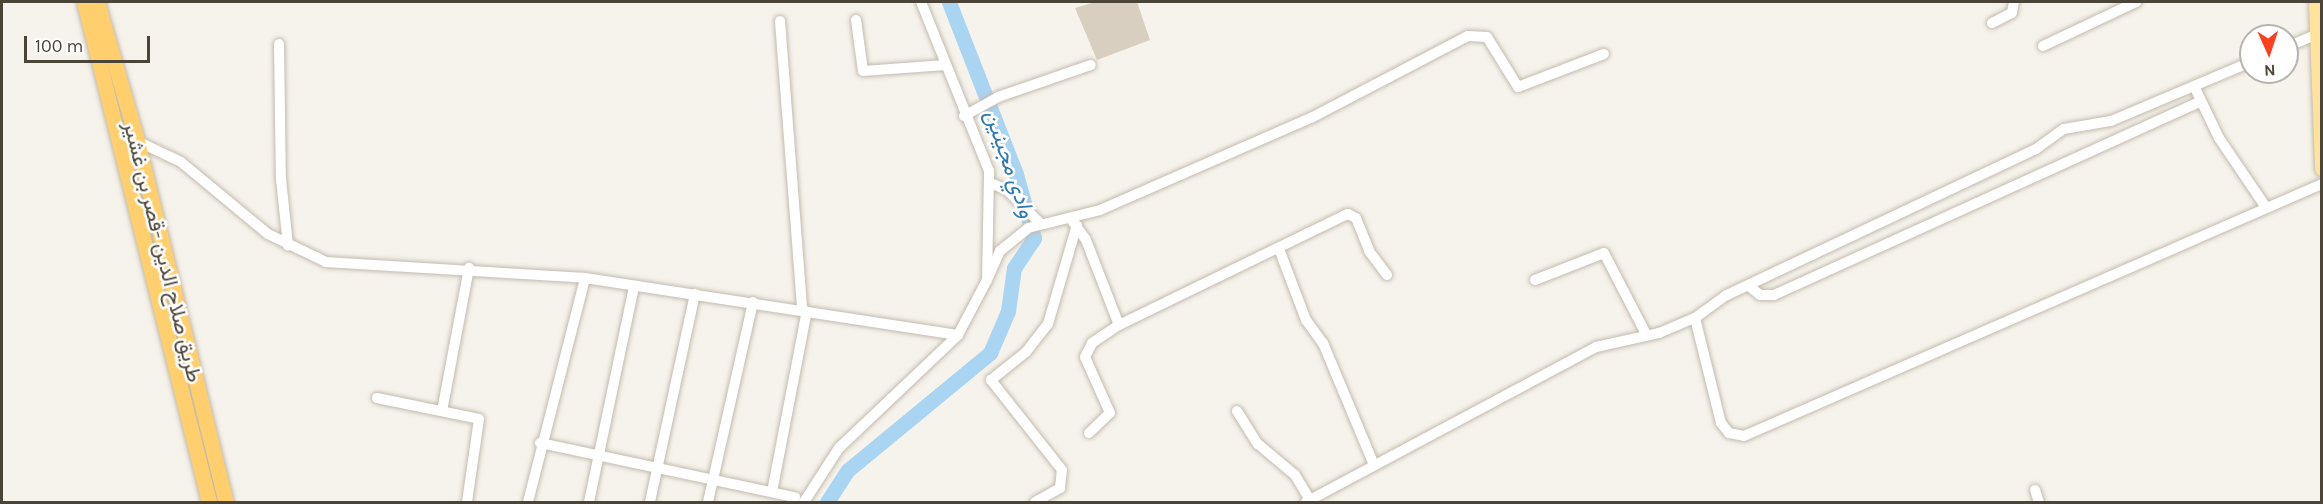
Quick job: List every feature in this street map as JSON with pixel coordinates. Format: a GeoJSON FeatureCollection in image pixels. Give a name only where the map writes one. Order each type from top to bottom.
{"type":"FeatureCollection","features":[{"type":"Feature","properties":{"kind":"highway"},"geometry":{"type":"LineString","coordinates":[[84,2],[209,502]]}},
{"type":"Feature","properties":{"kind":"highway","name":"طريق صلاح الدين -قصر بن غشير"},"geometry":{"type":"LineString","coordinates":[[97,2],[137,141],[226,502]]}},
{"type":"Feature","properties":{"kind":"highway"},"geometry":{"type":"LineString","coordinates":[[205,487],[221,482]]}},
{"type":"Feature","properties":{"kind":"main road"},"geometry":{"type":"LineString","coordinates":[[2316,2],[2322,169]]}},
{"type":"Feature","properties":{"kind":"street"},"geometry":{"type":"LineString","coordinates":[[921,2],[990,183],[987,280]]}},
{"type":"Feature","properties":{"kind":"street"},"geometry":{"type":"LineString","coordinates":[[1992,23],[2012,14],[2014,2]]}},
{"type":"Feature","properties":{"kind":"street"},"geometry":{"type":"LineString","coordinates":[[2043,46],[2136,2]]}},
{"type":"Feature","properties":{"kind":"street"},"geometry":{"type":"LineString","coordinates":[[856,20],[863,71],[946,65]]}},
{"type":"Feature","properties":{"kind":"street"},"geometry":{"type":"LineString","coordinates":[[772,492],[805,311],[780,21]]}},
{"type":"Feature","properties":{"kind":"street"},"geometry":{"type":"LineString","coordinates":[[2299,42],[2318,34]]}},
{"type":"Feature","properties":{"kind":"street"},"geometry":{"type":"LineString","coordinates":[[540,442],[772,492],[799,500],[839,448],[958,335],[1005,243],[1028,228],[1040,223],[1074,223],[1311,118],[1468,36],[1487,37],[1518,87],[1604,54]]}},
{"type":"Feature","properties":{"kind":"street"},"geometry":{"type":"LineString","coordinates":[[279,44],[281,179],[288,246]]}},
{"type":"Feature","properties":{"kind":"street"},"geometry":{"type":"LineString","coordinates":[[964,116],[998,98],[1091,65]]}},
{"type":"Feature","properties":{"kind":"street"},"geometry":{"type":"LineString","coordinates":[[1237,411],[1258,444],[1295,475],[1308,501],[1596,347],[1647,336],[1695,318],[1705,307],[2036,149],[2064,129],[2111,121],[2239,67]]}},
{"type":"Feature","properties":{"kind":"street"},"geometry":{"type":"LineString","coordinates":[[2194,86],[2200,102],[2265,206]]}},
{"type":"Feature","properties":{"kind":"street"},"geometry":{"type":"LineString","coordinates":[[1749,286],[1760,295],[1774,295],[2200,102]]}},
{"type":"Feature","properties":{"kind":"street"},"geometry":{"type":"LineString","coordinates":[[137,141],[181,162],[288,246],[351,267],[469,268],[585,278],[958,335]]}},
{"type":"Feature","properties":{"kind":"street"},"geometry":{"type":"LineString","coordinates":[[990,183],[1006,189],[1040,223]]}},
{"type":"Feature","properties":{"kind":"street"},"geometry":{"type":"LineString","coordinates":[[1695,318],[1721,423],[1729,433],[1744,436],[2265,206],[2322,184]]}},
{"type":"Feature","properties":{"kind":"street"},"geometry":{"type":"LineString","coordinates":[[1089,433],[1110,413],[1084,357],[1092,343],[1119,325],[1353,215],[1369,251],[1387,275]]}},
{"type":"Feature","properties":{"kind":"street"},"geometry":{"type":"LineString","coordinates":[[1074,223],[1119,325]]}},
{"type":"Feature","properties":{"kind":"street"},"geometry":{"type":"LineString","coordinates":[[1035,502],[1060,488],[1062,470],[991,380],[1026,352],[1048,324],[1074,223]]}},
{"type":"Feature","properties":{"kind":"street"},"geometry":{"type":"LineString","coordinates":[[1279,249],[1306,320],[1323,344],[1374,465]]}},
{"type":"Feature","properties":{"kind":"street"},"geometry":{"type":"LineString","coordinates":[[1535,280],[1604,253],[1647,336]]}},
{"type":"Feature","properties":{"kind":"street"},"geometry":{"type":"LineString","coordinates":[[442,411],[469,268]]}},
{"type":"Feature","properties":{"kind":"street"},"geometry":{"type":"LineString","coordinates":[[528,502],[540,442],[585,278]]}},
{"type":"Feature","properties":{"kind":"street"},"geometry":{"type":"LineString","coordinates":[[589,502],[634,286]]}},
{"type":"Feature","properties":{"kind":"street"},"geometry":{"type":"LineString","coordinates":[[650,502],[694,294]]}},
{"type":"Feature","properties":{"kind":"street"},"geometry":{"type":"LineString","coordinates":[[708,502],[753,303]]}},
{"type":"Feature","properties":{"kind":"street"},"geometry":{"type":"LineString","coordinates":[[377,398],[442,411],[481,422],[467,502]]}},
{"type":"Feature","properties":{"kind":"street"},"geometry":{"type":"LineString","coordinates":[[2035,490],[2039,502]]}},
{"type":"Feature","properties":{"kind":"building"},"geometry":{"type":"Polygon","coordinates":[[[1095,2],[1137,2],[1150,40],[1097,60],[1075,8],[1095,2]]]}},
{"type":"Feature","properties":{"kind":"waterway","name":"وادي مجينين"},"geometry":{"type":"LineString","coordinates":[[827,502],[848,470],[990,353],[1008,311],[1014,268],[1034,238],[1016,174],[949,2]]}}]}
